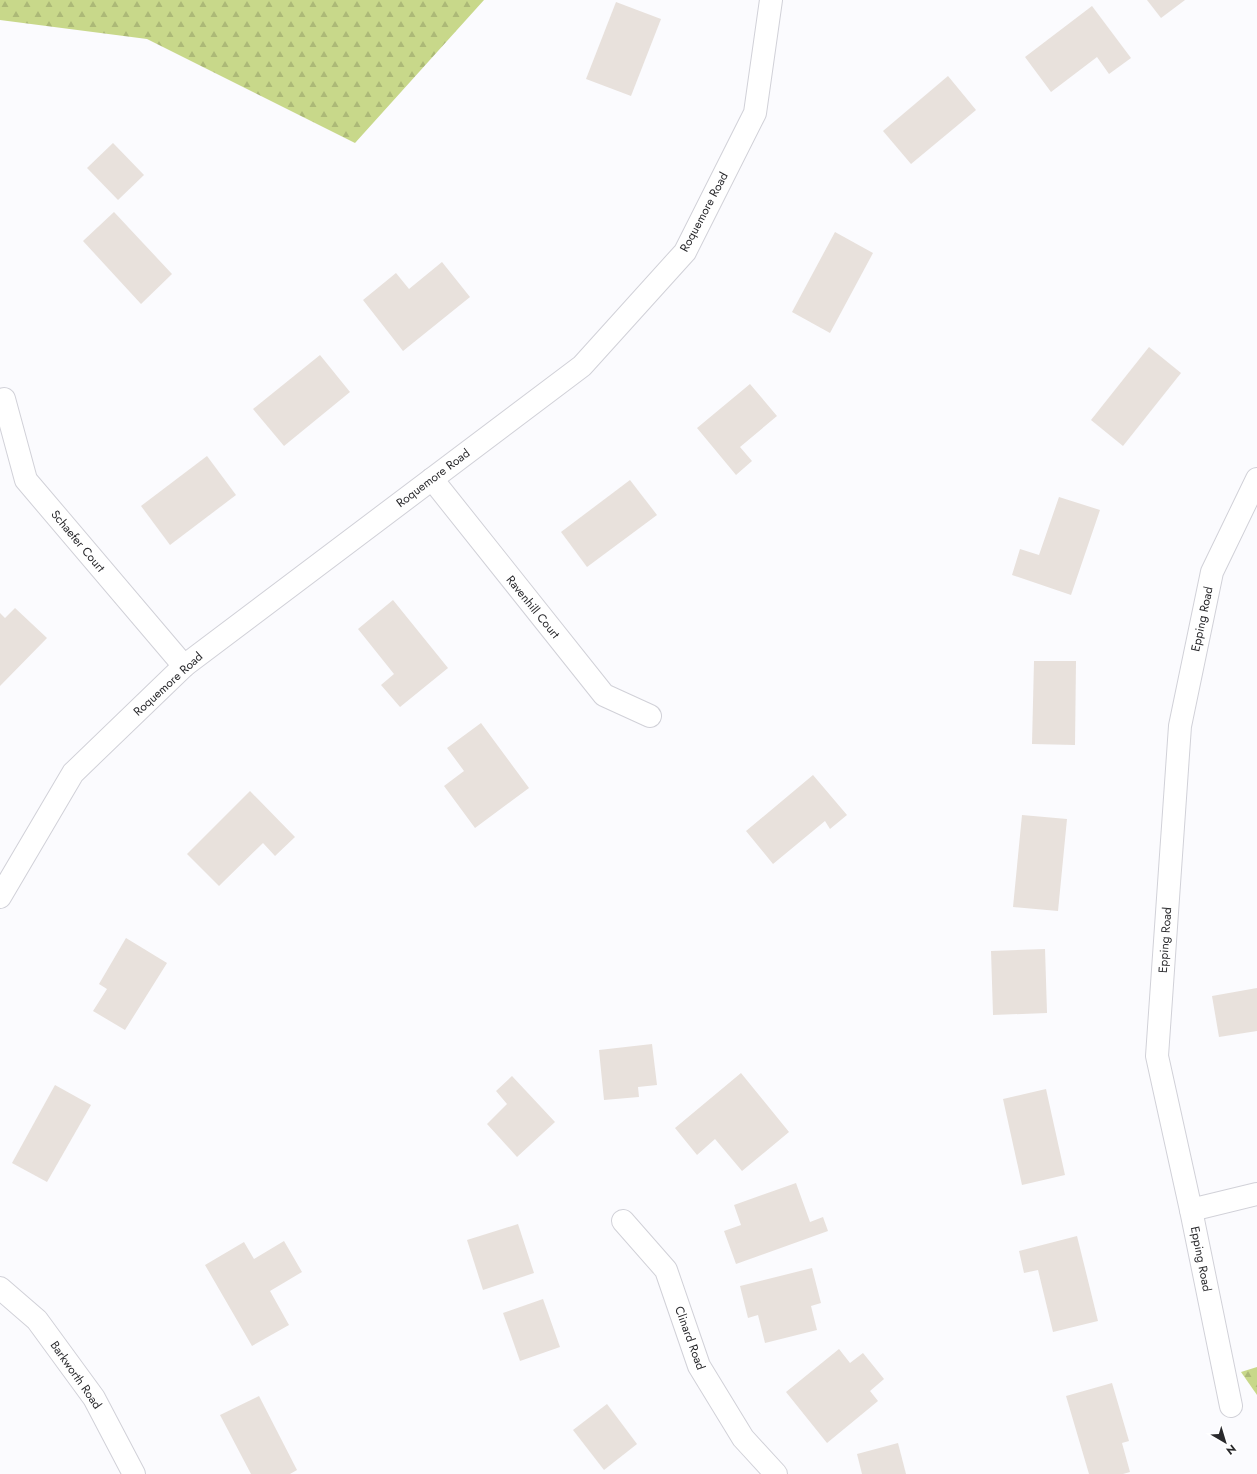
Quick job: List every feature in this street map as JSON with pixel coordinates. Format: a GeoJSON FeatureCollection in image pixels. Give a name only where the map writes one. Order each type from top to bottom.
{"type":"FeatureCollection","features":[{"type":"Feature","properties":{"kind":"street","name":"Roquemore Road"},"geometry":{"type":"LineString","coordinates":[[0,897],[73,773],[184,666],[582,366],[685,252],[755,113],[771,0]]}},
{"type":"Feature","properties":{"kind":"street","name":"Schaefer Court"},"geometry":{"type":"LineString","coordinates":[[4,399],[26,480],[184,666]]}},
{"type":"Feature","properties":{"kind":"street","name":"Ravenhill Court"},"geometry":{"type":"LineString","coordinates":[[432,479],[604,695],[650,716]]}},
{"type":"Feature","properties":{"kind":"street","name":"Epping Road"},"geometry":{"type":"LineString","coordinates":[[1231,1406],[1191,1210],[1156,1056],[1180,726],[1212,572],[1257,479]]}},
{"type":"Feature","properties":{"kind":"street"},"geometry":{"type":"LineString","coordinates":[[1191,1210],[1257,1194]]}},
{"type":"Feature","properties":{"kind":"street","name":"Clinard Road"},"geometry":{"type":"LineString","coordinates":[[623,1221],[666,1270],[699,1366],[743,1438],[776,1474]]}},
{"type":"Feature","properties":{"kind":"street","name":"Barkworth Road"},"geometry":{"type":"LineString","coordinates":[[0,1288],[37,1320],[94,1398],[134,1474]]}},
{"type":"Feature","properties":{"kind":"green space"},"geometry":{"type":"Polygon","coordinates":[[[0,0],[484,0],[355,143],[147,39],[0,20],[0,0]]]}},
{"type":"Feature","properties":{"kind":"green space"},"geometry":{"type":"Polygon","coordinates":[[[1257,1367],[1257,1395],[1241,1372],[1257,1367]]]}},
{"type":"Feature","properties":{"kind":"building"},"geometry":{"type":"Polygon","coordinates":[[[1147,0],[1185,0],[1161,18],[1147,0]]]}},
{"type":"Feature","properties":{"kind":"building"},"geometry":{"type":"Polygon","coordinates":[[[616,2],[661,19],[631,96],[586,79],[616,2]]]}},
{"type":"Feature","properties":{"kind":"building"},"geometry":{"type":"Polygon","coordinates":[[[1092,6],[1131,58],[1109,74],[1097,57],[1051,92],[1025,57],[1092,6]]]}},
{"type":"Feature","properties":{"kind":"building"},"geometry":{"type":"Polygon","coordinates":[[[948,76],[976,110],[911,164],[883,131],[948,76]]]}},
{"type":"Feature","properties":{"kind":"building"},"geometry":{"type":"Polygon","coordinates":[[[113,143],[144,175],[118,200],[87,168],[113,143]]]}},
{"type":"Feature","properties":{"kind":"building"},"geometry":{"type":"Polygon","coordinates":[[[114,212],[172,274],[141,304],[83,241],[114,212]]]}},
{"type":"Feature","properties":{"kind":"building"},"geometry":{"type":"Polygon","coordinates":[[[835,232],[873,253],[830,333],[792,312],[835,232]]]}},
{"type":"Feature","properties":{"kind":"building"},"geometry":{"type":"Polygon","coordinates":[[[442,262],[470,297],[403,351],[363,300],[396,273],[409,289],[442,262]]]}},
{"type":"Feature","properties":{"kind":"building"},"geometry":{"type":"Polygon","coordinates":[[[1149,347],[1181,373],[1123,446],[1091,420],[1149,347]]]}},
{"type":"Feature","properties":{"kind":"building"},"geometry":{"type":"Polygon","coordinates":[[[320,355],[350,392],[284,446],[253,409],[320,355]]]}},
{"type":"Feature","properties":{"kind":"building"},"geometry":{"type":"Polygon","coordinates":[[[750,384],[777,416],[740,447],[752,461],[736,475],[697,428],[750,384]]]}},
{"type":"Feature","properties":{"kind":"building"},"geometry":{"type":"Polygon","coordinates":[[[207,456],[236,495],[170,545],[141,506],[207,456]]]}},
{"type":"Feature","properties":{"kind":"building"},"geometry":{"type":"Polygon","coordinates":[[[630,480],[657,515],[587,567],[561,532],[630,480]]]}},
{"type":"Feature","properties":{"kind":"building"},"geometry":{"type":"Polygon","coordinates":[[[1059,497],[1100,510],[1071,595],[1012,575],[1020,549],[1039,555],[1059,497]]]}},
{"type":"Feature","properties":{"kind":"building"},"geometry":{"type":"Polygon","coordinates":[[[393,600],[448,668],[400,707],[381,685],[394,674],[358,629],[393,600]]]}},
{"type":"Feature","properties":{"kind":"building"},"geometry":{"type":"Polygon","coordinates":[[[15,608],[47,638],[0,686],[0,613],[5,618],[15,608]]]}},
{"type":"Feature","properties":{"kind":"building"},"geometry":{"type":"Polygon","coordinates":[[[1034,661],[1076,661],[1075,745],[1032,744],[1034,661]]]}},
{"type":"Feature","properties":{"kind":"building"},"geometry":{"type":"Polygon","coordinates":[[[481,723],[529,788],[475,828],[444,786],[464,771],[447,748],[481,723]]]}},
{"type":"Feature","properties":{"kind":"building"},"geometry":{"type":"Polygon","coordinates":[[[813,775],[847,815],[830,829],[825,821],[773,864],[746,831],[813,775]]]}},
{"type":"Feature","properties":{"kind":"building"},"geometry":{"type":"Polygon","coordinates":[[[250,791],[295,837],[275,856],[263,843],[219,886],[187,854],[250,791]]]}},
{"type":"Feature","properties":{"kind":"building"},"geometry":{"type":"Polygon","coordinates":[[[1022,815],[1067,819],[1058,911],[1013,907],[1022,815]]]}},
{"type":"Feature","properties":{"kind":"building"},"geometry":{"type":"Polygon","coordinates":[[[126,938],[167,963],[125,1030],[93,1011],[107,989],[99,984],[126,938]]]}},
{"type":"Feature","properties":{"kind":"building"},"geometry":{"type":"Polygon","coordinates":[[[1045,949],[1047,1013],[993,1015],[991,951],[1045,949]]]}},
{"type":"Feature","properties":{"kind":"building"},"geometry":{"type":"Polygon","coordinates":[[[1257,988],[1257,1031],[1219,1037],[1212,996],[1257,988]]]}},
{"type":"Feature","properties":{"kind":"building"},"geometry":{"type":"Polygon","coordinates":[[[652,1044],[657,1085],[638,1087],[639,1097],[604,1100],[599,1050],[652,1044]]]}},
{"type":"Feature","properties":{"kind":"building"},"geometry":{"type":"Polygon","coordinates":[[[741,1073],[789,1132],[742,1171],[715,1139],[697,1155],[675,1128],[741,1073]]]}},
{"type":"Feature","properties":{"kind":"building"},"geometry":{"type":"Polygon","coordinates":[[[512,1076],[555,1122],[517,1157],[487,1124],[507,1104],[496,1091],[512,1076]]]}},
{"type":"Feature","properties":{"kind":"building"},"geometry":{"type":"Polygon","coordinates":[[[55,1085],[91,1105],[47,1182],[12,1163],[55,1085]]]}},
{"type":"Feature","properties":{"kind":"building"},"geometry":{"type":"Polygon","coordinates":[[[1046,1089],[1065,1175],[1022,1185],[1003,1099],[1046,1089]]]}},
{"type":"Feature","properties":{"kind":"building"},"geometry":{"type":"Polygon","coordinates":[[[796,1183],[810,1222],[823,1217],[828,1231],[736,1264],[724,1231],[741,1225],[734,1205],[796,1183]]]}},
{"type":"Feature","properties":{"kind":"building"},"geometry":{"type":"Polygon","coordinates":[[[518,1224],[534,1273],[483,1290],[467,1240],[518,1224]]]}},
{"type":"Feature","properties":{"kind":"building"},"geometry":{"type":"Polygon","coordinates":[[[1077,1236],[1098,1321],[1053,1332],[1038,1270],[1024,1273],[1019,1251],[1077,1236]]]}},
{"type":"Feature","properties":{"kind":"building"},"geometry":{"type":"Polygon","coordinates":[[[284,1241],[302,1272],[270,1291],[289,1325],[252,1346],[205,1265],[244,1242],[254,1259],[284,1241]]]}},
{"type":"Feature","properties":{"kind":"building"},"geometry":{"type":"Polygon","coordinates":[[[812,1268],[821,1303],[811,1306],[817,1330],[765,1343],[758,1315],[748,1318],[740,1286],[812,1268]]]}},
{"type":"Feature","properties":{"kind":"building"},"geometry":{"type":"Polygon","coordinates":[[[543,1299],[560,1347],[520,1361],[503,1313],[543,1299]]]}},
{"type":"Feature","properties":{"kind":"building"},"geometry":{"type":"Polygon","coordinates":[[[839,1349],[850,1363],[863,1353],[884,1379],[870,1391],[878,1401],[827,1443],[786,1392],[839,1349]]]}},
{"type":"Feature","properties":{"kind":"building"},"geometry":{"type":"Polygon","coordinates":[[[1112,1383],[1129,1441],[1122,1443],[1130,1472],[1123,1474],[1089,1474],[1066,1396],[1112,1383]]]}},
{"type":"Feature","properties":{"kind":"building"},"geometry":{"type":"Polygon","coordinates":[[[259,1396],[297,1470],[290,1474],[251,1474],[220,1415],[259,1396]]]}},
{"type":"Feature","properties":{"kind":"building"},"geometry":{"type":"Polygon","coordinates":[[[607,1404],[637,1444],[604,1470],[573,1430],[607,1404]]]}},
{"type":"Feature","properties":{"kind":"building"},"geometry":{"type":"Polygon","coordinates":[[[898,1443],[906,1474],[862,1474],[857,1454],[898,1443]]]}}]}
